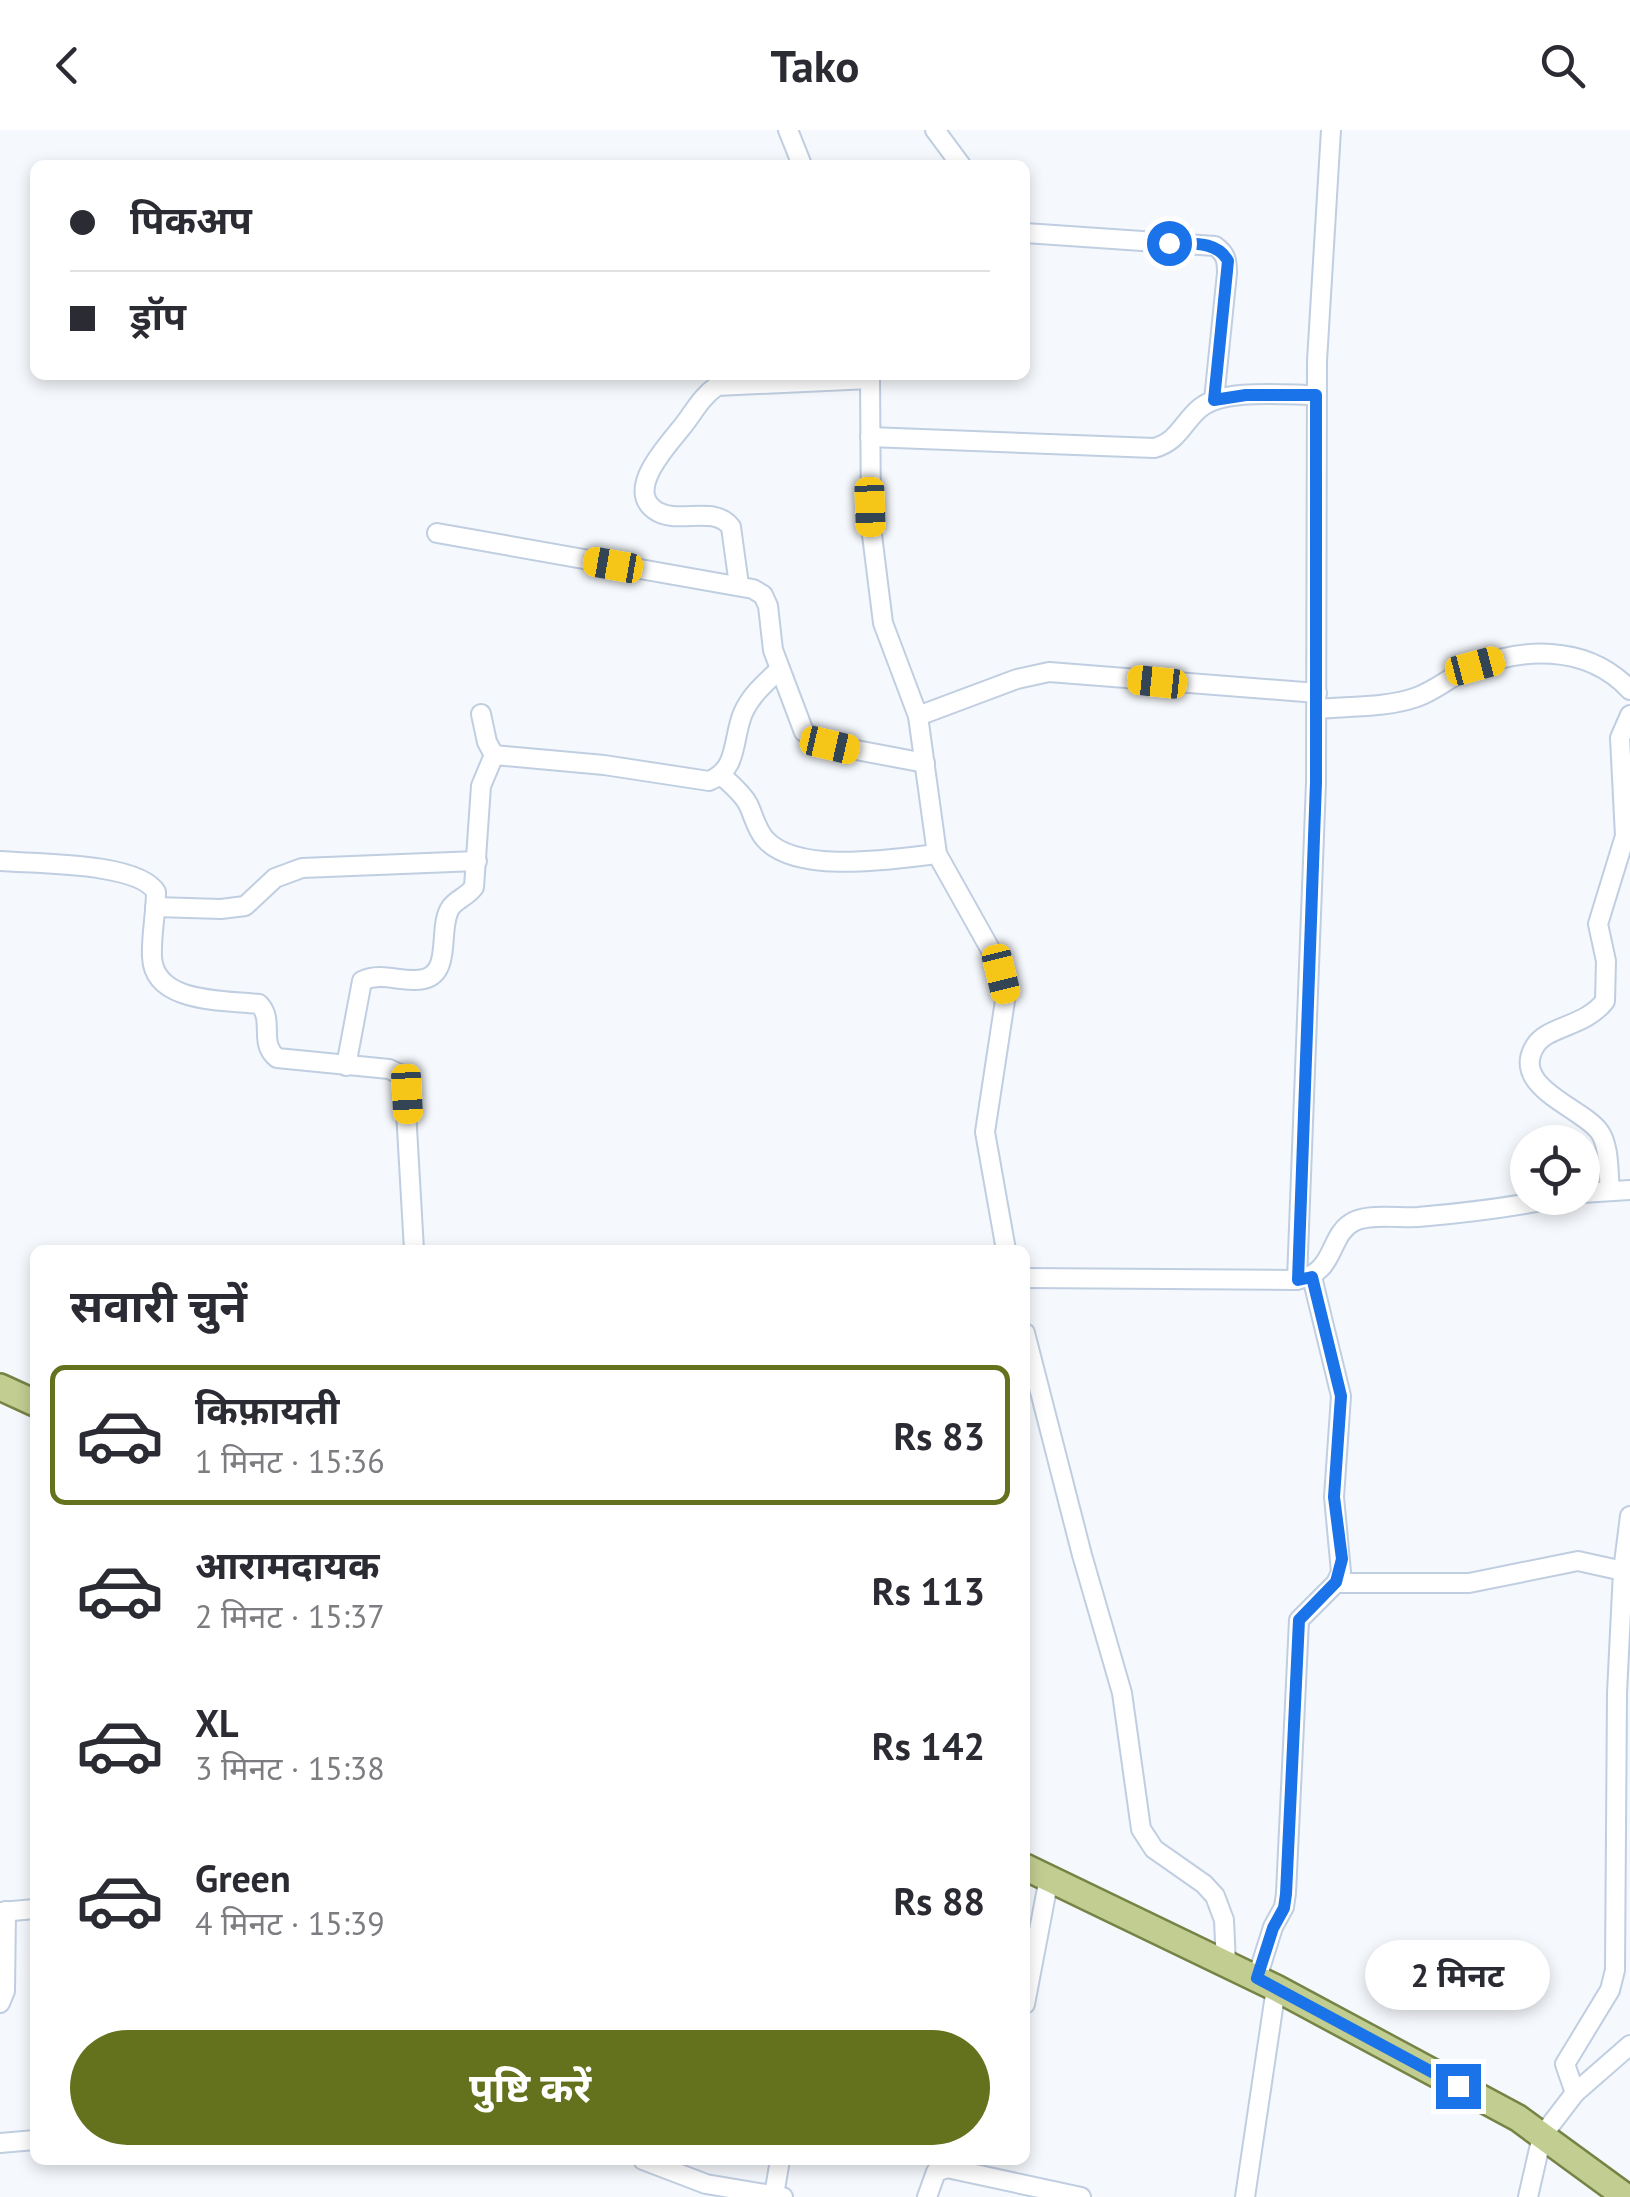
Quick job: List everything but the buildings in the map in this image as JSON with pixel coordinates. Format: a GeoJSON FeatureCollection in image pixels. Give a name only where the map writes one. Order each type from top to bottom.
{"type":"FeatureCollection","features":[{"type":"Feature","properties":{"kind":"main road"},"geometry":{"type":"LineString","coordinates":[[0,1387],[30,1402]]}},
{"type":"Feature","properties":{"kind":"main road"},"geometry":{"type":"LineString","coordinates":[[1030,1869],[1266,1983],[1518,2118],[1626,2197]]}},
{"type":"Feature","properties":{"kind":"street"},"geometry":{"type":"LineString","coordinates":[[788,130],[800,160]]}},
{"type":"Feature","properties":{"kind":"street"},"geometry":{"type":"LineString","coordinates":[[935,130],[957,160]]}},
{"type":"Feature","properties":{"kind":"street"},"geometry":{"type":"LineString","coordinates":[[1245,2197],[1273,1928],[1284,1908],[1286,1894],[1299,1620],[1336,1582],[1342,1559],[1334,1497],[1341,1396],[1305,1279],[1317,701],[1316,395],[1331,130]]}},
{"type":"Feature","properties":{"kind":"street"},"geometry":{"type":"LineString","coordinates":[[1030,233],[1215,246],[1223,252],[1228,261],[1214,400]]}},
{"type":"Feature","properties":{"kind":"street"},"geometry":{"type":"LineString","coordinates":[[740,585],[732,527],[727,521],[717,516],[664,514],[648,502],[645,489],[655,461],[704,395],[717,386],[819,380]]}},
{"type":"Feature","properties":{"kind":"street"},"geometry":{"type":"LineString","coordinates":[[870,380],[870,528],[883,623],[918,716],[937,854],[993,954],[1006,994],[985,1132],[1005,1245]]}},
{"type":"Feature","properties":{"kind":"street"},"geometry":{"type":"LineString","coordinates":[[870,436],[1154,448],[1172,440],[1200,408],[1214,400],[1246,395],[1316,395]]}},
{"type":"Feature","properties":{"kind":"street"},"geometry":{"type":"LineString","coordinates":[[437,533],[740,585],[763,595],[779,670],[798,721],[812,739],[926,763]]}},
{"type":"Feature","properties":{"kind":"street"},"geometry":{"type":"LineString","coordinates":[[918,716],[1017,679],[1050,672],[1317,701],[1414,698],[1475,666],[1539,652],[1580,658],[1614,676],[1630,690]]}},
{"type":"Feature","properties":{"kind":"street"},"geometry":{"type":"LineString","coordinates":[[494,754],[709,781],[722,776],[730,765],[749,702],[779,670]]}},
{"type":"Feature","properties":{"kind":"street"},"geometry":{"type":"LineString","coordinates":[[481,714],[486,742],[494,754]]}},
{"type":"Feature","properties":{"kind":"street"},"geometry":{"type":"LineString","coordinates":[[1624,1194],[1602,1136],[1538,1083],[1530,1060],[1533,1048],[1542,1038],[1587,1019],[1605,1001],[1607,976],[1599,912],[1625,836],[1620,738],[1630,715]]}},
{"type":"Feature","properties":{"kind":"street"},"geometry":{"type":"LineString","coordinates":[[346,1066],[362,982],[380,976],[420,980],[435,974],[448,914],[474,887],[480,786],[494,754]]}},
{"type":"Feature","properties":{"kind":"street"},"geometry":{"type":"LineString","coordinates":[[722,776],[749,805],[761,834],[780,850],[816,860],[868,862],[937,854]]}},
{"type":"Feature","properties":{"kind":"street"},"geometry":{"type":"LineString","coordinates":[[0,861],[107,870],[140,878],[156,892],[151,954],[153,969],[164,984],[207,999],[259,1004],[267,1018],[267,1046],[277,1058],[389,1069],[404,1076],[414,1245]]}},
{"type":"Feature","properties":{"kind":"street"},"geometry":{"type":"LineString","coordinates":[[156,907],[245,906],[275,878],[302,868],[477,861]]}},
{"type":"Feature","properties":{"kind":"street"},"geometry":{"type":"LineString","coordinates":[[1030,1278],[1305,1279],[1331,1256],[1345,1229],[1359,1220],[1510,1206]]}},
{"type":"Feature","properties":{"kind":"street"},"geometry":{"type":"LineString","coordinates":[[1030,1352],[1122,1693],[1141,1829],[1154,1848],[1215,1896],[1224,1920],[1226,1964]]}},
{"type":"Feature","properties":{"kind":"street"},"geometry":{"type":"LineString","coordinates":[[1575,2093],[1565,2064],[1610,1990],[1615,1970],[1618,1693],[1630,1516]]}},
{"type":"Feature","properties":{"kind":"street"},"geometry":{"type":"LineString","coordinates":[[1336,1582],[1469,1583],[1578,1561],[1624,1571]]}},
{"type":"Feature","properties":{"kind":"street"},"geometry":{"type":"LineString","coordinates":[[1030,1978],[1049,1878]]}},
{"type":"Feature","properties":{"kind":"street"},"geometry":{"type":"LineString","coordinates":[[0,2004],[5,1990],[3,1911],[30,1909]]}},
{"type":"Feature","properties":{"kind":"street"},"geometry":{"type":"LineString","coordinates":[[1528,2197],[1542,2136],[1575,2093],[1630,2045]]}},
{"type":"Feature","properties":{"kind":"street"},"geometry":{"type":"LineString","coordinates":[[0,2142],[30,2140]]}},
{"type":"Feature","properties":{"kind":"street"},"geometry":{"type":"LineString","coordinates":[[656,2165],[706,2184],[778,2196],[780,2165]]}},
{"type":"Feature","properties":{"kind":"street"},"geometry":{"type":"LineString","coordinates":[[926,2197],[940,2168],[993,2168],[1051,2194],[1081,2197]]}},
{"type":"Feature","properties":{"kind":"route"},"geometry":{"type":"LineString","coordinates":[[1169,243],[1215,246],[1228,261],[1214,400],[1246,395],[1316,395],[1316,782],[1298,1280],[1312,1277],[1338,1376],[1342,1414],[1334,1497],[1342,1559],[1336,1582],[1299,1620],[1286,1894],[1257,1978],[1458,2086]]}}]}
